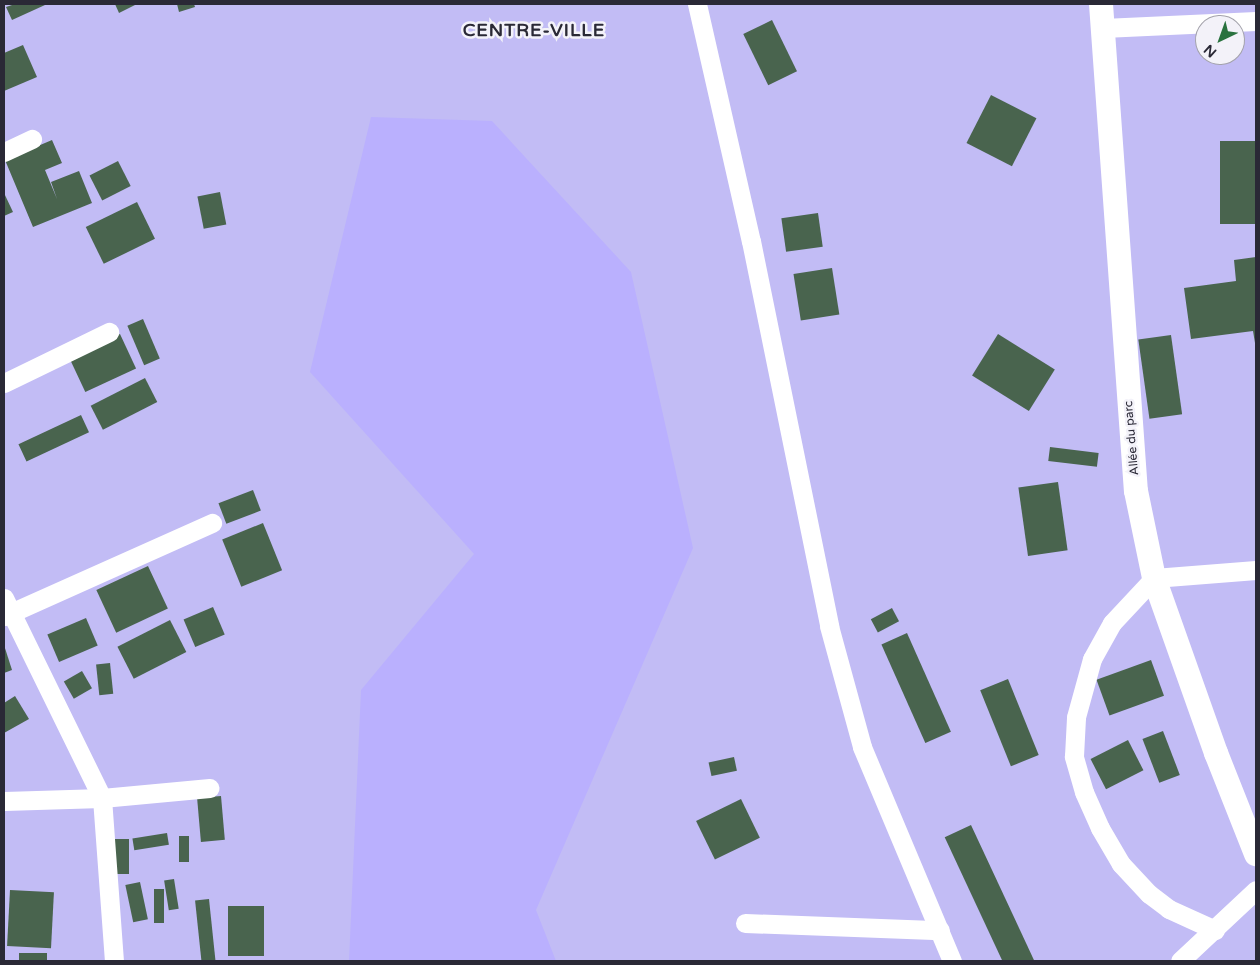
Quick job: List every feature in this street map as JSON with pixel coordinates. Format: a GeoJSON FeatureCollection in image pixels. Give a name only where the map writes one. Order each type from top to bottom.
{"type":"FeatureCollection","features":[{"type":"Feature","properties":{"kind":"street"},"geometry":{"type":"LineString","coordinates":[[697,4],[750,241],[830,626],[862,747],[952,961]]}},
{"type":"Feature","properties":{"kind":"street","name":"Allée du parc"},"geometry":{"type":"LineString","coordinates":[[1101,4],[1136,491],[1154,578],[1216,753],[1256,854]]}},
{"type":"Feature","properties":{"kind":"street"},"geometry":{"type":"LineString","coordinates":[[1102,28],[1256,21]]}},
{"type":"Feature","properties":{"kind":"street"},"geometry":{"type":"LineString","coordinates":[[4,152],[32,139]]}},
{"type":"Feature","properties":{"kind":"street"},"geometry":{"type":"LineString","coordinates":[[4,383],[109,332]]}},
{"type":"Feature","properties":{"kind":"street"},"geometry":{"type":"LineString","coordinates":[[114,961],[102,798],[6,610],[212,523]]}},
{"type":"Feature","properties":{"kind":"street"},"geometry":{"type":"LineString","coordinates":[[1215,930],[1169,908],[1149,894],[1121,864],[1100,828],[1084,792],[1074,756],[1076,717],[1092,659],[1112,622],[1154,578],[1256,570]]}},
{"type":"Feature","properties":{"kind":"street"},"geometry":{"type":"LineString","coordinates":[[4,801],[102,798],[210,788]]}},
{"type":"Feature","properties":{"kind":"street"},"geometry":{"type":"LineString","coordinates":[[1180,961],[1256,890]]}},
{"type":"Feature","properties":{"kind":"street"},"geometry":{"type":"LineString","coordinates":[[746,923],[940,930]]}},
{"type":"Feature","properties":{"kind":"shaded area"},"geometry":{"type":"Polygon","coordinates":[[[4,4],[1256,4],[1256,961],[4,961],[4,4]]]}},
{"type":"Feature","properties":{"kind":"shaded area"},"geometry":{"type":"Polygon","coordinates":[[[371,117],[492,121],[631,272],[693,548],[536,910],[556,961],[349,961],[361,690],[474,554],[310,372],[371,117]]]}},
{"type":"Feature","properties":{"kind":"building"},"geometry":{"type":"Polygon","coordinates":[[[15,4],[45,5],[12,20],[6,7],[15,4]]]}},
{"type":"Feature","properties":{"kind":"building"},"geometry":{"type":"Polygon","coordinates":[[[115,4],[137,4],[119,13],[115,4]]]}},
{"type":"Feature","properties":{"kind":"building"},"geometry":{"type":"Polygon","coordinates":[[[177,4],[194,4],[195,7],[179,12],[177,4]]]}},
{"type":"Feature","properties":{"kind":"building"},"geometry":{"type":"Polygon","coordinates":[[[772,20],[797,71],[768,85],[743,34],[772,20]]]}},
{"type":"Feature","properties":{"kind":"building"},"geometry":{"type":"Polygon","coordinates":[[[23,45],[37,77],[4,91],[4,53],[23,45]]]}},
{"type":"Feature","properties":{"kind":"building"},"geometry":{"type":"Polygon","coordinates":[[[991,95],[1036,118],[1012,166],[966,143],[991,95]]]}},
{"type":"Feature","properties":{"kind":"building"},"geometry":{"type":"Polygon","coordinates":[[[52,140],[62,163],[45,170],[57,199],[51,182],[79,171],[92,203],[33,227],[5,160],[52,140]]]}},
{"type":"Feature","properties":{"kind":"building"},"geometry":{"type":"Polygon","coordinates":[[[1220,141],[1256,141],[1256,224],[1220,224],[1220,141]]]}},
{"type":"Feature","properties":{"kind":"building"},"geometry":{"type":"Polygon","coordinates":[[[118,161],[131,186],[102,200],[89,176],[118,161]]]}},
{"type":"Feature","properties":{"kind":"building"},"geometry":{"type":"Polygon","coordinates":[[[220,192],[226,224],[204,229],[197,196],[220,192]]]}},
{"type":"Feature","properties":{"kind":"building"},"geometry":{"type":"Polygon","coordinates":[[[4,193],[13,212],[4,216],[4,193]]]}},
{"type":"Feature","properties":{"kind":"building"},"geometry":{"type":"Polygon","coordinates":[[[137,202],[155,239],[104,264],[86,227],[137,202]]]}},
{"type":"Feature","properties":{"kind":"building"},"geometry":{"type":"Polygon","coordinates":[[[818,213],[823,247],[786,252],[781,218],[818,213]]]}},
{"type":"Feature","properties":{"kind":"building"},"geometry":{"type":"Polygon","coordinates":[[[1256,257],[1256,349],[1253,331],[1191,339],[1184,288],[1236,281],[1234,260],[1256,257]]]}},
{"type":"Feature","properties":{"kind":"building"},"geometry":{"type":"Polygon","coordinates":[[[832,268],[839,314],[801,321],[793,274],[832,268]]]}},
{"type":"Feature","properties":{"kind":"building"},"geometry":{"type":"Polygon","coordinates":[[[143,319],[160,359],[144,365],[127,326],[143,319]]]}},
{"type":"Feature","properties":{"kind":"building"},"geometry":{"type":"Polygon","coordinates":[[[120,334],[136,368],[85,392],[69,358],[120,334]]]}},
{"type":"Feature","properties":{"kind":"building"},"geometry":{"type":"Polygon","coordinates":[[[998,334],[1055,370],[1029,411],[972,376],[998,334]]]}},
{"type":"Feature","properties":{"kind":"building"},"geometry":{"type":"Polygon","coordinates":[[[1171,335],[1182,414],[1149,419],[1138,340],[1171,335]]]}},
{"type":"Feature","properties":{"kind":"building"},"geometry":{"type":"Polygon","coordinates":[[[145,378],[157,402],[103,430],[91,406],[145,378]]]}},
{"type":"Feature","properties":{"kind":"building"},"geometry":{"type":"Polygon","coordinates":[[[81,415],[89,432],[26,461],[18,444],[81,415]]]}},
{"type":"Feature","properties":{"kind":"building"},"geometry":{"type":"Polygon","coordinates":[[[1050,447],[1099,453],[1097,467],[1048,461],[1050,447]]]}},
{"type":"Feature","properties":{"kind":"building"},"geometry":{"type":"Polygon","coordinates":[[[1058,482],[1068,550],[1028,556],[1018,488],[1058,482]]]}},
{"type":"Feature","properties":{"kind":"building"},"geometry":{"type":"Polygon","coordinates":[[[253,490],[261,511],[226,524],[218,503],[253,490]]]}},
{"type":"Feature","properties":{"kind":"building"},"geometry":{"type":"Polygon","coordinates":[[[263,523],[282,570],[241,587],[222,539],[263,523]]]}},
{"type":"Feature","properties":{"kind":"building"},"geometry":{"type":"Polygon","coordinates":[[[148,566],[168,609],[116,633],[96,590],[148,566]]]}},
{"type":"Feature","properties":{"kind":"building"},"geometry":{"type":"Polygon","coordinates":[[[213,607],[225,635],[195,647],[184,620],[213,607]]]}},
{"type":"Feature","properties":{"kind":"building"},"geometry":{"type":"Polygon","coordinates":[[[892,608],[899,621],[878,633],[871,619],[892,608]]]}},
{"type":"Feature","properties":{"kind":"building"},"geometry":{"type":"Polygon","coordinates":[[[86,618],[98,646],[59,662],[47,634],[86,618]]]}},
{"type":"Feature","properties":{"kind":"building"},"geometry":{"type":"Polygon","coordinates":[[[170,620],[186,652],[134,679],[117,647],[170,620]]]}},
{"type":"Feature","properties":{"kind":"building"},"geometry":{"type":"Polygon","coordinates":[[[907,633],[951,732],[925,743],[881,644],[907,633]]]}},
{"type":"Feature","properties":{"kind":"building"},"geometry":{"type":"Polygon","coordinates":[[[4,645],[12,670],[4,673],[4,645]]]}},
{"type":"Feature","properties":{"kind":"building"},"geometry":{"type":"Polygon","coordinates":[[[1151,660],[1164,696],[1109,716],[1096,680],[1151,660]]]}},
{"type":"Feature","properties":{"kind":"building"},"geometry":{"type":"Polygon","coordinates":[[[110,663],[113,694],[99,695],[96,664],[110,663]]]}},
{"type":"Feature","properties":{"kind":"building"},"geometry":{"type":"Polygon","coordinates":[[[82,671],[92,688],[74,699],[64,682],[82,671]]]}},
{"type":"Feature","properties":{"kind":"building"},"geometry":{"type":"Polygon","coordinates":[[[1008,679],[1039,755],[1011,766],[980,690],[1008,679]]]}},
{"type":"Feature","properties":{"kind":"building"},"geometry":{"type":"Polygon","coordinates":[[[15,696],[29,719],[4,733],[4,703],[15,696]]]}},
{"type":"Feature","properties":{"kind":"building"},"geometry":{"type":"Polygon","coordinates":[[[1163,731],[1180,775],[1159,783],[1142,739],[1163,731]]]}},
{"type":"Feature","properties":{"kind":"building"},"geometry":{"type":"Polygon","coordinates":[[[1128,740],[1143,770],[1106,789],[1091,759],[1128,740]]]}},
{"type":"Feature","properties":{"kind":"building"},"geometry":{"type":"Polygon","coordinates":[[[734,757],[737,771],[711,776],[709,762],[734,757]]]}},
{"type":"Feature","properties":{"kind":"building"},"geometry":{"type":"Polygon","coordinates":[[[221,796],[225,840],[201,842],[197,798],[221,796]]]}},
{"type":"Feature","properties":{"kind":"building"},"geometry":{"type":"Polygon","coordinates":[[[741,799],[760,838],[715,860],[696,821],[741,799]]]}},
{"type":"Feature","properties":{"kind":"building"},"geometry":{"type":"Polygon","coordinates":[[[971,825],[1034,961],[1002,961],[945,837],[971,825]]]}},
{"type":"Feature","properties":{"kind":"building"},"geometry":{"type":"Polygon","coordinates":[[[167,833],[169,845],[134,850],[132,838],[167,833]]]}},
{"type":"Feature","properties":{"kind":"building"},"geometry":{"type":"Polygon","coordinates":[[[179,836],[189,836],[189,862],[179,862],[179,836]]]}},
{"type":"Feature","properties":{"kind":"building"},"geometry":{"type":"Polygon","coordinates":[[[113,839],[129,839],[129,874],[113,874],[113,839]]]}},
{"type":"Feature","properties":{"kind":"building"},"geometry":{"type":"Polygon","coordinates":[[[174,879],[179,909],[169,910],[164,881],[174,879]]]}},
{"type":"Feature","properties":{"kind":"building"},"geometry":{"type":"Polygon","coordinates":[[[140,882],[148,919],[133,922],[125,885],[140,882]]]}},
{"type":"Feature","properties":{"kind":"building"},"geometry":{"type":"Polygon","coordinates":[[[154,889],[164,889],[164,923],[154,923],[154,889]]]}},
{"type":"Feature","properties":{"kind":"building"},"geometry":{"type":"Polygon","coordinates":[[[10,890],[54,892],[51,948],[7,946],[10,890]]]}},
{"type":"Feature","properties":{"kind":"building"},"geometry":{"type":"Polygon","coordinates":[[[209,899],[215,961],[201,961],[195,900],[209,899]]]}},
{"type":"Feature","properties":{"kind":"building"},"geometry":{"type":"Polygon","coordinates":[[[228,906],[264,906],[264,956],[228,956],[228,906]]]}},
{"type":"Feature","properties":{"kind":"building"},"geometry":{"type":"Polygon","coordinates":[[[19,953],[47,953],[47,961],[19,961],[19,953]]]}},
{"type":"Feature","properties":{"kind":"district","name":"CENTRE-VILLE"},"geometry":{"type":"Point","coordinates":[534,30]}}]}
